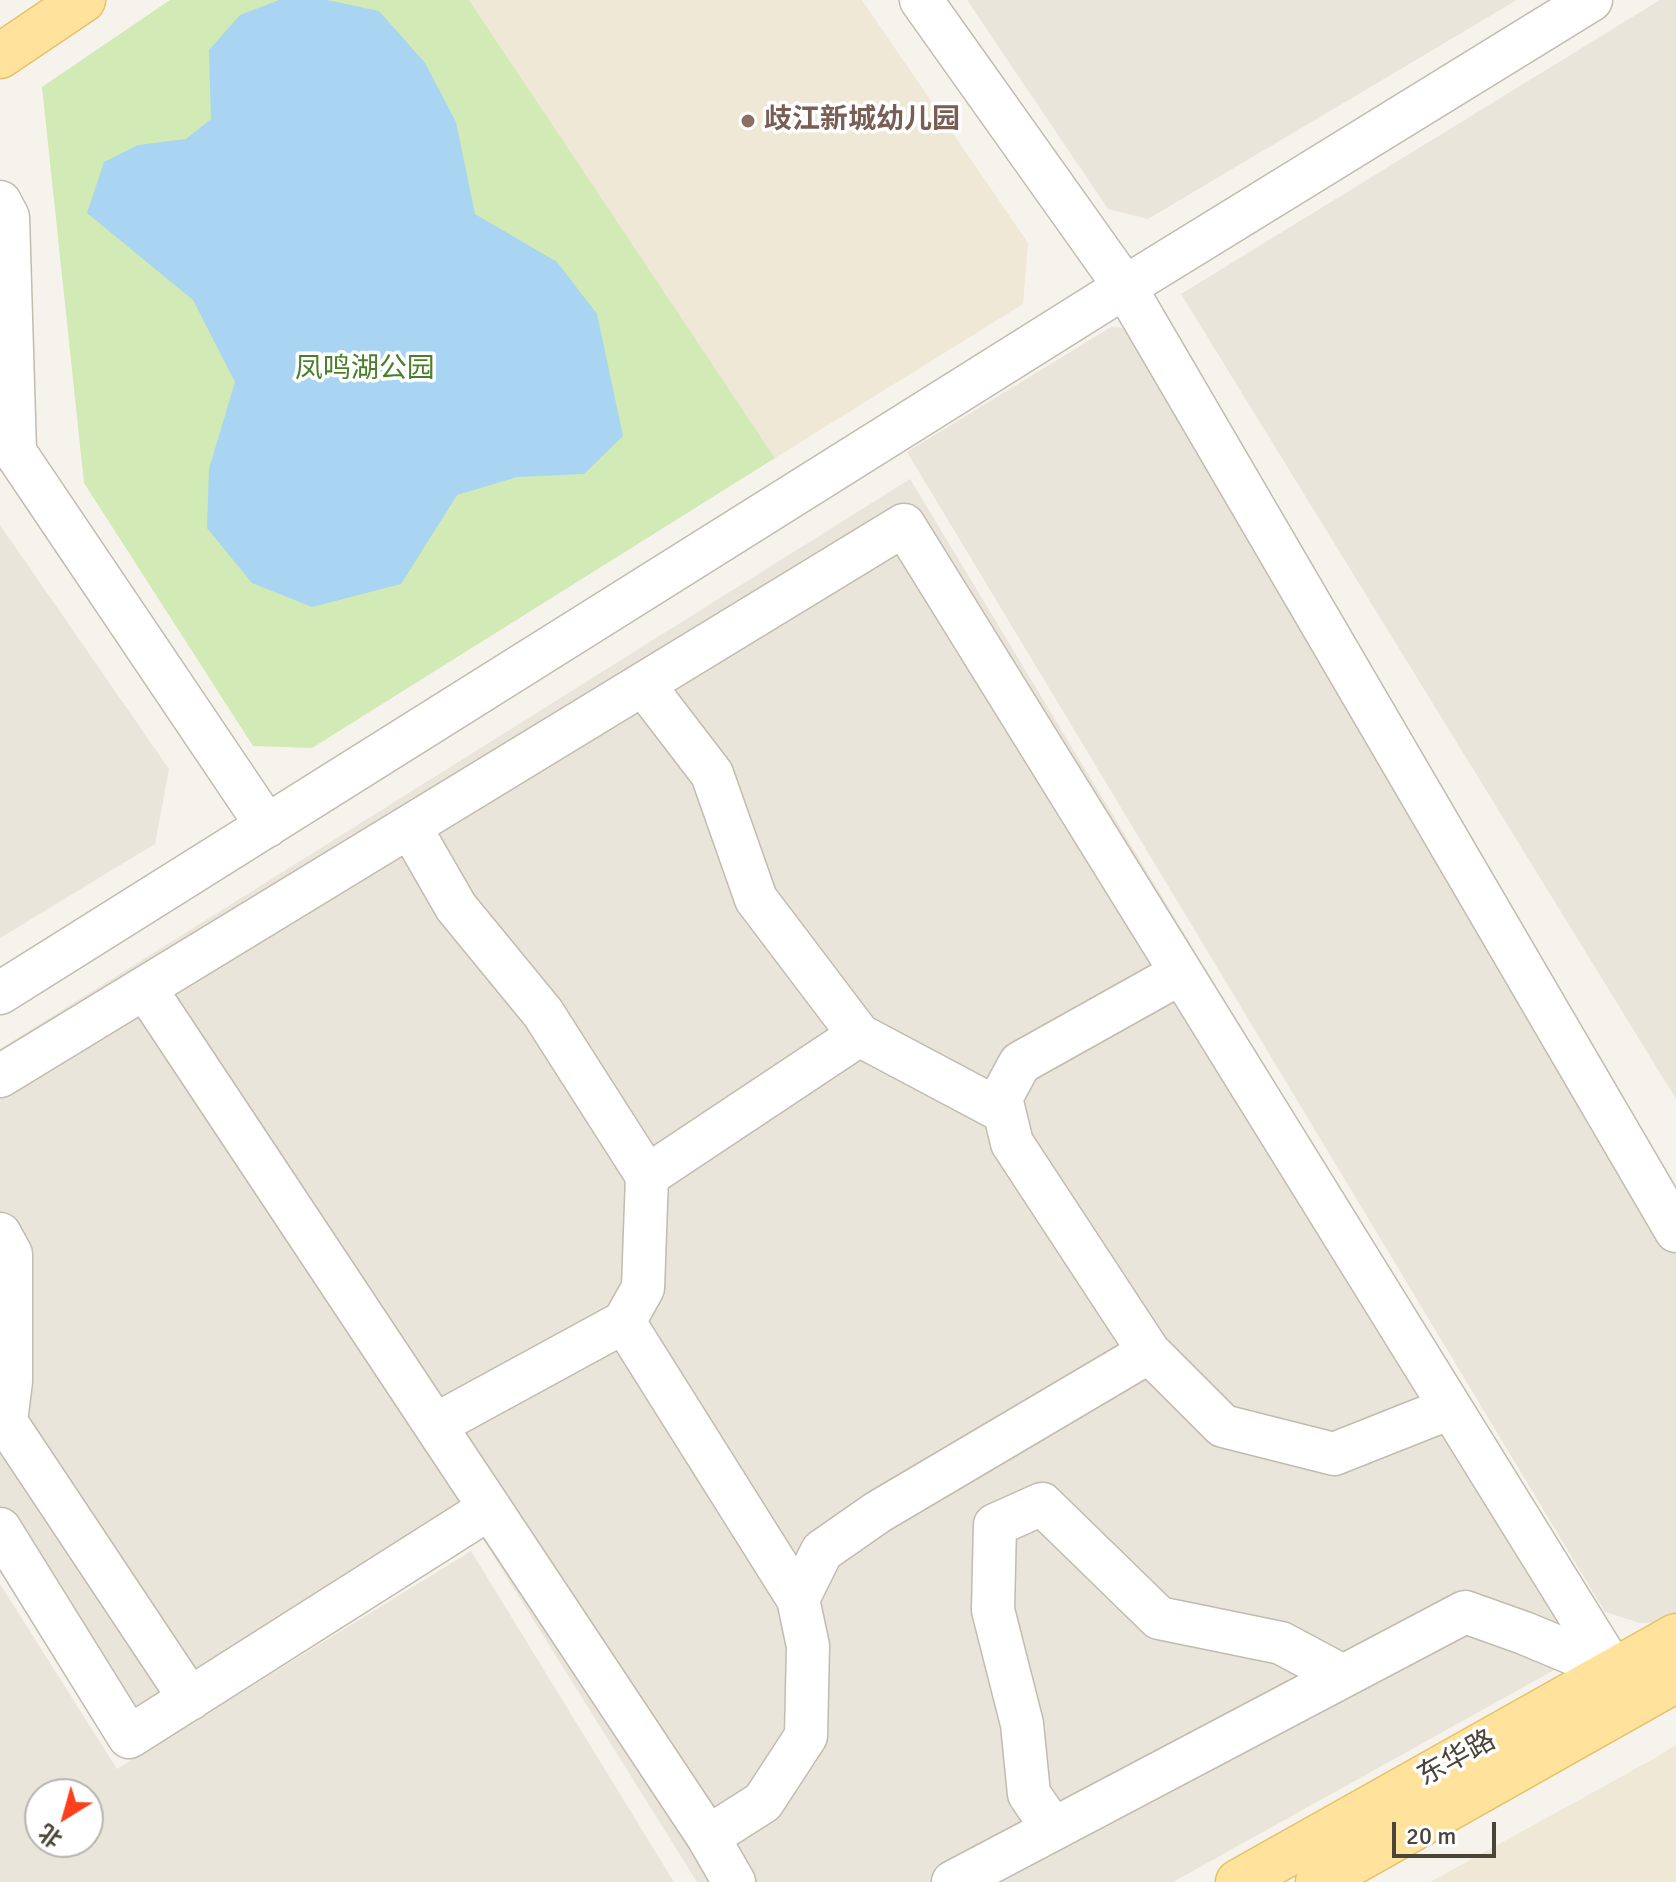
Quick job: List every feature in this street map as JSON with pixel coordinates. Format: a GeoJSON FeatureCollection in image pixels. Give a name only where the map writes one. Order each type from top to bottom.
{"type":"FeatureCollection","features":[{"type":"Feature","properties":{"kind":"main road"},"geometry":{"type":"LineString","coordinates":[[0,56],[83,0]]}},
{"type":"Feature","properties":{"kind":"main road","name":"东华路"},"geometry":{"type":"LineString","coordinates":[[1238,1882],[1676,1636]]}},
{"type":"Feature","properties":{"kind":"main road","name":"东华路"},"geometry":{"type":"LineString","coordinates":[[1318,1882],[1676,1680]]}},
{"type":"Feature","properties":{"kind":"street"},"geometry":{"type":"LineString","coordinates":[[921,0],[1125,287],[1676,1231]]}},
{"type":"Feature","properties":{"kind":"street"},"geometry":{"type":"LineString","coordinates":[[0,993],[1125,287],[1591,0]]}},
{"type":"Feature","properties":{"kind":"street"},"geometry":{"type":"LineString","coordinates":[[0,202],[8,217],[15,452],[267,826]]}},
{"type":"Feature","properties":{"kind":"street"},"geometry":{"type":"LineString","coordinates":[[0,1076],[904,525],[1613,1670]]}},
{"type":"Feature","properties":{"kind":"street"},"geometry":{"type":"LineString","coordinates":[[643,684],[712,774],[756,899],[859,1035],[1004,1112]]}},
{"type":"Feature","properties":{"kind":"street"},"geometry":{"type":"LineString","coordinates":[[410,827],[456,907],[543,1013],[647,1176],[643,1288],[624,1322],[435,1425]]}},
{"type":"Feature","properties":{"kind":"street"},"geometry":{"type":"LineString","coordinates":[[1181,973],[1020,1063],[1001,1098],[1012,1143],[1149,1352],[1223,1426],[1334,1454],[1450,1408]]}},
{"type":"Feature","properties":{"kind":"street"},"geometry":{"type":"LineString","coordinates":[[145,988],[708,1837],[734,1882]]}},
{"type":"Feature","properties":{"kind":"street"},"geometry":{"type":"LineString","coordinates":[[647,1176],[859,1035]]}},
{"type":"Feature","properties":{"kind":"street"},"geometry":{"type":"LineString","coordinates":[[0,1234],[11,1254],[11,1381],[3,1426],[190,1699]]}},
{"type":"Feature","properties":{"kind":"street"},"geometry":{"type":"LineString","coordinates":[[624,1322],[798,1599],[808,1646],[806,1736],[763,1802],[708,1837]]}},
{"type":"Feature","properties":{"kind":"street"},"geometry":{"type":"LineString","coordinates":[[798,1599],[822,1551],[878,1512],[1149,1352]]}},
{"type":"Feature","properties":{"kind":"street"},"geometry":{"type":"LineString","coordinates":[[1053,1829],[1029,1794],[1022,1724],[993,1610],[995,1525],[1042,1504],[1159,1618],[1281,1643],[1343,1676]]}},
{"type":"Feature","properties":{"kind":"street"},"geometry":{"type":"LineString","coordinates":[[0,1529],[129,1737],[490,1508]]}},
{"type":"Feature","properties":{"kind":"street"},"geometry":{"type":"LineString","coordinates":[[953,1882],[1465,1612],[1613,1670]]}},
{"type":"Feature","properties":{"kind":"shaded area","name":"歧江新城幼儿园"},"geometry":{"type":"Polygon","coordinates":[[[469,0],[862,0],[1028,243],[1023,304],[775,458],[469,0]]]}},
{"type":"Feature","properties":{"kind":"shaded area"},"geometry":{"type":"Polygon","coordinates":[[[967,0],[1517,0],[1148,219],[1108,209],[967,0]]]}},
{"type":"Feature","properties":{"kind":"shaded area"},"geometry":{"type":"Polygon","coordinates":[[[1660,0],[1676,0],[1676,1099],[1181,294],[1660,0]]]}},
{"type":"Feature","properties":{"kind":"shaded area"},"geometry":{"type":"Polygon","coordinates":[[[1111,327],[1135,332],[1676,1254],[1676,1622],[1640,1623],[1605,1612],[907,452],[1111,327]]]}},
{"type":"Feature","properties":{"kind":"shaded area"},"geometry":{"type":"Polygon","coordinates":[[[910,479],[1610,1639],[1173,1882],[697,1882],[481,1536],[122,1752],[0,1564],[0,1049],[910,479]]]}},
{"type":"Feature","properties":{"kind":"shaded area"},"geometry":{"type":"Polygon","coordinates":[[[0,525],[169,769],[155,844],[0,938],[0,525]]]}},
{"type":"Feature","properties":{"kind":"shaded area"},"geometry":{"type":"Polygon","coordinates":[[[471,1551],[674,1882],[0,1882],[0,1584],[117,1769],[471,1551]]]}},
{"type":"Feature","properties":{"kind":"shaded area"},"geometry":{"type":"Polygon","coordinates":[[[1676,1745],[1676,1882],[1430,1882],[1648,1762],[1676,1745]]]}},
{"type":"Feature","properties":{"kind":"green space","name":"凤鸣湖公园"},"geometry":{"type":"Polygon","coordinates":[[[170,0],[469,0],[775,458],[312,748],[253,746],[84,483],[42,87],[170,0]]]}},
{"type":"Feature","properties":{"kind":"water"},"geometry":{"type":"Polygon","coordinates":[[[279,0],[327,0],[379,11],[425,63],[456,122],[475,214],[557,262],[597,314],[623,436],[584,474],[517,477],[457,495],[401,584],[312,607],[252,583],[207,528],[209,469],[235,382],[193,300],[87,213],[104,162],[138,145],[186,139],[211,119],[209,50],[240,15],[279,0]]]}},
{"type":"Feature","properties":{"kind":"place","name":"歧江新城幼儿园"},"geometry":{"type":"Point","coordinates":[748,121]}}]}
